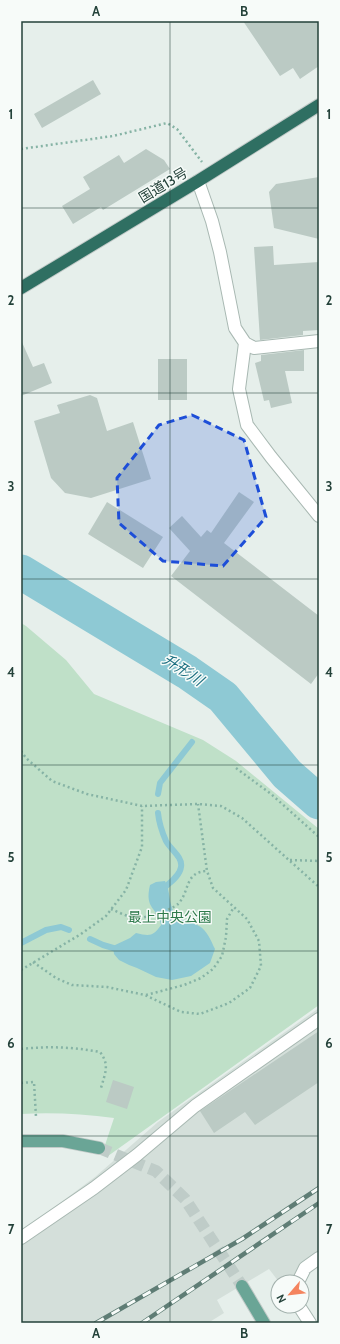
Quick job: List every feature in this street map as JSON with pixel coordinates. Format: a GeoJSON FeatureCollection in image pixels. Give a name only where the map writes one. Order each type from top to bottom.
{"type":"FeatureCollection","features":[{"type":"Feature","properties":{"kind":"highway","name":"国道13号"},"geometry":{"type":"LineString","coordinates":[[21,288],[198,181],[319,105]]}},
{"type":"Feature","properties":{"kind":"main road"},"geometry":{"type":"LineString","coordinates":[[21,1141],[63,1141],[100,1148]]}},
{"type":"Feature","properties":{"kind":"main road"},"geometry":{"type":"LineString","coordinates":[[242,1286],[264,1323]]}},
{"type":"Feature","properties":{"kind":"street"},"geometry":{"type":"LineString","coordinates":[[198,181],[212,221],[220,252],[235,328],[245,343],[254,348],[319,341]]}},
{"type":"Feature","properties":{"kind":"street"},"geometry":{"type":"LineString","coordinates":[[245,343],[239,389],[247,425],[319,516]]}},
{"type":"Feature","properties":{"kind":"street"},"geometry":{"type":"LineString","coordinates":[[21,1238],[94,1188],[137,1155],[195,1106],[319,1019]]}},
{"type":"Feature","properties":{"kind":"street"},"geometry":{"type":"LineString","coordinates":[[302,1274],[305,1268],[319,1258]]}},
{"type":"Feature","properties":{"kind":"street"},"geometry":{"type":"LineString","coordinates":[[304,1314],[310,1323]]}},
{"type":"Feature","properties":{"kind":"path"},"geometry":{"type":"LineString","coordinates":[[21,149],[113,136],[167,123],[177,129],[197,154],[209,174]]}},
{"type":"Feature","properties":{"kind":"path"},"geometry":{"type":"LineString","coordinates":[[21,751],[26,758],[52,781],[86,794],[142,806],[198,804],[221,806],[242,818],[319,887]]}},
{"type":"Feature","properties":{"kind":"path"},"geometry":{"type":"LineString","coordinates":[[236,768],[271,794],[319,836]]}},
{"type":"Feature","properties":{"kind":"path"},"geometry":{"type":"LineString","coordinates":[[33,962],[56,978],[72,985],[107,987],[145,995],[181,1012],[200,1014],[229,1003],[250,988],[261,966],[259,941],[247,919],[213,888],[207,871],[198,804]]}},
{"type":"Feature","properties":{"kind":"path"},"geometry":{"type":"LineString","coordinates":[[21,970],[80,934],[106,916],[126,890],[142,847],[142,806]]}},
{"type":"Feature","properties":{"kind":"path"},"geometry":{"type":"LineString","coordinates":[[290,860],[319,861]]}},
{"type":"Feature","properties":{"kind":"path"},"geometry":{"type":"LineString","coordinates":[[111,909],[136,919],[152,916],[178,904],[191,877],[198,871],[207,871]]}},
{"type":"Feature","properties":{"kind":"path"},"geometry":{"type":"LineString","coordinates":[[145,995],[184,985],[201,978],[212,969],[222,956],[226,936],[227,918],[234,907]]}},
{"type":"Feature","properties":{"kind":"path"},"geometry":{"type":"LineString","coordinates":[[21,1049],[44,1047],[81,1048],[100,1052],[105,1058],[106,1066],[101,1088]]}},
{"type":"Feature","properties":{"kind":"path"},"geometry":{"type":"LineString","coordinates":[[21,1083],[34,1082],[36,1117]]}},
{"type":"Feature","properties":{"kind":"highlighted area"},"geometry":{"type":"Polygon","coordinates":[[[192,415],[244,440],[266,517],[223,566],[163,561],[119,523],[117,478],[159,425],[192,415]]]}},
{"type":"Feature","properties":{"kind":"shaded area"},"geometry":{"type":"Polygon","coordinates":[[[319,1008],[319,1263],[302,1274],[273,1274],[269,1269],[217,1300],[224,1313],[208,1323],[21,1323],[21,1232],[95,1177],[158,1122],[319,1008]]]}},
{"type":"Feature","properties":{"kind":"green space","name":"最上中央公園"},"geometry":{"type":"Polygon","coordinates":[[[21,623],[66,660],[94,694],[203,740],[236,761],[319,829],[319,1005],[108,1156],[103,1151],[114,1118],[68,1114],[21,1114],[21,623]]]}},
{"type":"Feature","properties":{"kind":"water"},"geometry":{"type":"Polygon","coordinates":[[[165,881],[171,906],[177,917],[196,924],[202,928],[215,949],[210,963],[191,976],[172,980],[156,977],[119,960],[114,954],[113,946],[130,938],[136,933],[150,935],[156,932],[161,925],[150,904],[150,885],[156,882],[165,881]]]}},
{"type":"Feature","properties":{"kind":"building"},"geometry":{"type":"Polygon","coordinates":[[[243,21],[319,21],[319,66],[300,79],[293,68],[280,76],[243,21]]]}},
{"type":"Feature","properties":{"kind":"building"},"geometry":{"type":"Polygon","coordinates":[[[93,80],[101,94],[42,128],[34,114],[93,80]]]}},
{"type":"Feature","properties":{"kind":"building"},"geometry":{"type":"Polygon","coordinates":[[[146,149],[164,160],[170,169],[103,210],[101,207],[73,224],[62,206],[90,189],[83,177],[119,155],[124,163],[146,149]]]}},
{"type":"Feature","properties":{"kind":"building"},"geometry":{"type":"Polygon","coordinates":[[[319,177],[319,239],[274,228],[269,192],[276,184],[319,177]]]}},
{"type":"Feature","properties":{"kind":"building"},"geometry":{"type":"Polygon","coordinates":[[[273,246],[274,265],[319,262],[319,330],[303,331],[303,335],[260,340],[254,247],[273,246]]]}},
{"type":"Feature","properties":{"kind":"building"},"geometry":{"type":"Polygon","coordinates":[[[21,340],[33,367],[44,363],[52,383],[21,396],[21,340]]]}},
{"type":"Feature","properties":{"kind":"building"},"geometry":{"type":"Polygon","coordinates":[[[304,350],[304,371],[285,371],[292,403],[271,408],[269,400],[264,401],[255,363],[261,361],[261,355],[304,350]]]}},
{"type":"Feature","properties":{"kind":"building"},"geometry":{"type":"Polygon","coordinates":[[[158,359],[187,359],[187,400],[158,400],[158,359]]]}},
{"type":"Feature","properties":{"kind":"building"},"geometry":{"type":"Polygon","coordinates":[[[90,395],[97,398],[107,431],[133,422],[151,479],[91,498],[65,493],[51,478],[34,421],[60,413],[57,405],[90,395]]]}},
{"type":"Feature","properties":{"kind":"building"},"geometry":{"type":"Polygon","coordinates":[[[239,492],[254,502],[224,543],[319,616],[319,673],[311,684],[171,576],[190,551],[169,528],[182,516],[201,537],[207,530],[211,533],[239,492]]]}},
{"type":"Feature","properties":{"kind":"building"},"geometry":{"type":"Polygon","coordinates":[[[107,502],[163,537],[143,568],[88,534],[107,502]]]}},
{"type":"Feature","properties":{"kind":"building"},"geometry":{"type":"Polygon","coordinates":[[[319,1031],[319,1082],[255,1125],[245,1112],[214,1133],[200,1111],[319,1031]]]}},
{"type":"Feature","properties":{"kind":"building"},"geometry":{"type":"Polygon","coordinates":[[[113,1080],[134,1087],[127,1109],[106,1102],[113,1080]]]}},
{"type":"Feature","properties":{"kind":"waterway","name":"升形川"},"geometry":{"type":"LineString","coordinates":[[21,572],[187,672],[223,697],[287,774],[319,802]]}},
{"type":"Feature","properties":{"kind":"waterway"},"geometry":{"type":"LineString","coordinates":[[158,794],[160,783],[192,742]]}},
{"type":"Feature","properties":{"kind":"waterway"},"geometry":{"type":"LineString","coordinates":[[158,813],[166,841],[178,856],[181,863],[179,873],[163,889],[163,891]]}},
{"type":"Feature","properties":{"kind":"waterway"},"geometry":{"type":"LineString","coordinates":[[21,943],[46,930],[61,927],[69,930]]}},
{"type":"Feature","properties":{"kind":"waterway"},"geometry":{"type":"LineString","coordinates":[[90,939],[120,950]]}},
{"type":"Feature","properties":{"kind":"tunnel"},"geometry":{"type":"LineString","coordinates":[[99,1148],[156,1171],[185,1199],[242,1286]]}},
{"type":"Feature","properties":{"kind":"railway"},"geometry":{"type":"LineString","coordinates":[[96,1323],[242,1239],[319,1188]]}},
{"type":"Feature","properties":{"kind":"railway"},"geometry":{"type":"LineString","coordinates":[[142,1323],[319,1203]]}}]}
